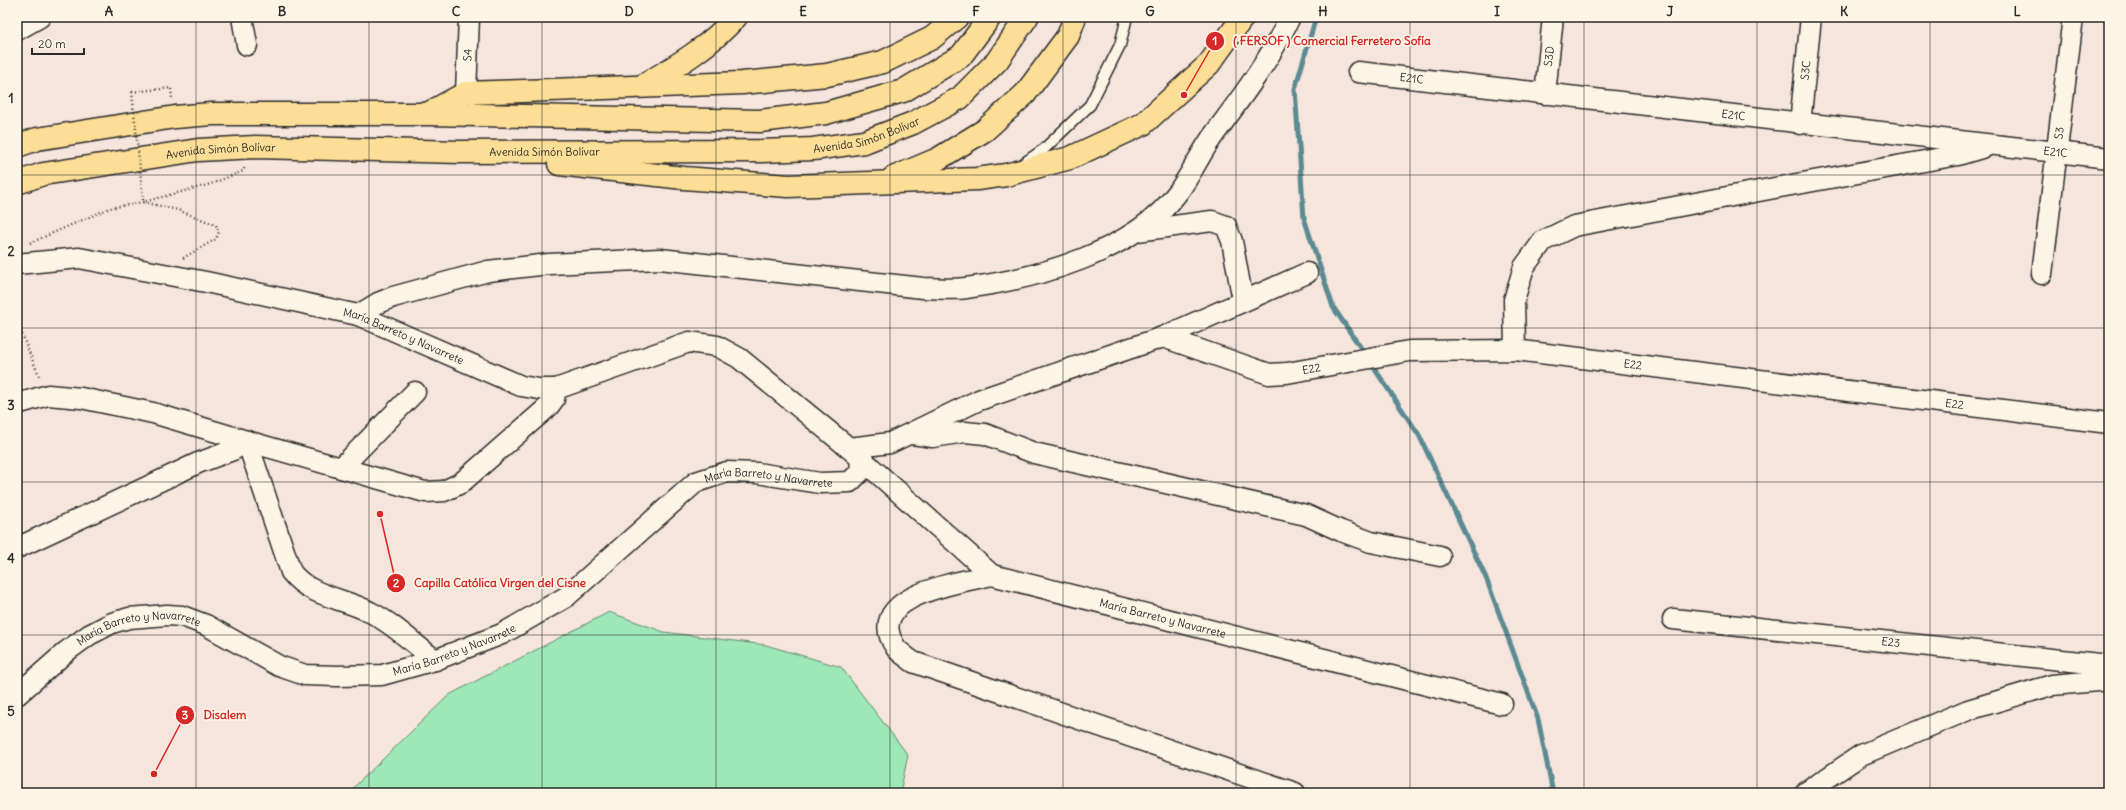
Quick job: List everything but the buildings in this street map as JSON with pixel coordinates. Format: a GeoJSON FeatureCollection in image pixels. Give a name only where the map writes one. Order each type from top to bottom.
{"type":"FeatureCollection","features":[{"type":"Feature","properties":{"kind":"highway"},"geometry":{"type":"LineString","coordinates":[[643,86],[693,56],[720,35],[736,17]]}},
{"type":"Feature","properties":{"kind":"highway"},"geometry":{"type":"LineString","coordinates":[[428,114],[466,93],[742,83],[827,76],[883,62],[932,38],[957,17]]}},
{"type":"Feature","properties":{"kind":"highway"},"geometry":{"type":"LineString","coordinates":[[17,146],[37,139],[211,114],[428,114],[760,121],[826,113],[903,91],[962,56],[990,17]]}},
{"type":"Feature","properties":{"kind":"highway","name":"Avenida Simón Bolívar"},"geometry":{"type":"LineString","coordinates":[[17,183],[44,174],[198,150],[254,146],[461,152],[762,151],[813,149],[864,142],[913,123],[960,98],[997,61],[1027,17]]}},
{"type":"Feature","properties":{"kind":"highway"},"geometry":{"type":"LineString","coordinates":[[879,184],[938,159],[985,130],[1025,94],[1068,36],[1075,17]]}},
{"type":"Feature","properties":{"kind":"highway"},"geometry":{"type":"LineString","coordinates":[[461,152],[684,178],[781,186],[879,184],[977,179],[1006,175],[1070,158],[1143,124],[1209,64],[1243,17]]}},
{"type":"Feature","properties":{"kind":"street"},"geometry":{"type":"LineString","coordinates":[[17,30],[40,17]]}},
{"type":"Feature","properties":{"kind":"street"},"geometry":{"type":"LineString","coordinates":[[242,17],[247,45]]}},
{"type":"Feature","properties":{"kind":"street","name":"S4"},"geometry":{"type":"LineString","coordinates":[[466,93],[469,17]]}},
{"type":"Feature","properties":{"kind":"street"},"geometry":{"type":"LineString","coordinates":[[358,315],[378,303],[393,297],[488,271],[549,264],[660,259],[923,288],[965,288],[1045,273],[1116,245],[1150,222],[1178,193],[1202,152],[1279,41],[1290,17]]}},
{"type":"Feature","properties":{"kind":"street","name":"S3D"},"geometry":{"type":"LineString","coordinates":[[1545,94],[1553,17]]}},
{"type":"Feature","properties":{"kind":"street","name":"S3C"},"geometry":{"type":"LineString","coordinates":[[1800,124],[1812,17]]}},
{"type":"Feature","properties":{"kind":"street","name":"S3"},"geometry":{"type":"LineString","coordinates":[[2042,274],[2073,17]]}},
{"type":"Feature","properties":{"kind":"street","name":"E21C"},"geometry":{"type":"LineString","coordinates":[[1358,72],[1800,124],[1993,144],[2057,153],[2109,158]]}},
{"type":"Feature","properties":{"kind":"street"},"geometry":{"type":"LineString","coordinates":[[1515,350],[1514,300],[1524,267],[1543,241],[1574,226],[1756,191],[1958,155],[1993,144]]}},
{"type":"Feature","properties":{"kind":"street"},"geometry":{"type":"LineString","coordinates":[[1136,231],[1212,221],[1226,226],[1232,241],[1242,301]]}},
{"type":"Feature","properties":{"kind":"street","name":"María Barreto y Navarrete"},"geometry":{"type":"LineString","coordinates":[[17,264],[79,258],[358,315],[521,386],[539,389],[556,389],[689,342],[717,346],[739,358],[855,454],[992,575],[1502,704]]}},
{"type":"Feature","properties":{"kind":"street"},"geometry":{"type":"LineString","coordinates":[[855,454],[890,443],[912,434],[979,400],[1163,337],[1307,273]]}},
{"type":"Feature","properties":{"kind":"street","name":"E22"},"geometry":{"type":"LineString","coordinates":[[1163,337],[1269,374],[1287,373],[1409,351],[1515,350],[2109,423]]}},
{"type":"Feature","properties":{"kind":"street"},"geometry":{"type":"LineString","coordinates":[[17,404],[48,395],[81,398],[153,412],[247,441],[425,492],[444,491],[461,483],[548,407],[554,399],[556,389]]}},
{"type":"Feature","properties":{"kind":"street"},"geometry":{"type":"LineString","coordinates":[[341,468],[415,392]]}},
{"type":"Feature","properties":{"kind":"street"},"geometry":{"type":"LineString","coordinates":[[912,434],[933,436],[965,432],[985,434],[1034,453],[1306,515],[1341,531],[1371,542],[1440,556]]}},
{"type":"Feature","properties":{"kind":"street"},"geometry":{"type":"LineString","coordinates":[[17,548],[198,463],[233,450],[247,441]]}},
{"type":"Feature","properties":{"kind":"street"},"geometry":{"type":"LineString","coordinates":[[247,441],[291,572],[299,582],[310,589],[370,611],[435,660]]}},
{"type":"Feature","properties":{"kind":"street","name":"María Barreto y Navarrete"},"geometry":{"type":"LineString","coordinates":[[17,695],[67,651],[89,635],[112,623],[129,618],[167,615],[182,616],[206,625],[279,666],[305,675],[382,675],[435,660],[502,634],[566,597],[696,482],[727,472],[757,473],[820,483],[850,482],[860,472],[855,454]]}},
{"type":"Feature","properties":{"kind":"street"},"geometry":{"type":"LineString","coordinates":[[992,575],[921,592],[904,601],[894,612],[889,623],[896,648],[913,662],[1295,793]]}},
{"type":"Feature","properties":{"kind":"street","name":"E23"},"geometry":{"type":"LineString","coordinates":[[1673,619],[2109,665]]}},
{"type":"Feature","properties":{"kind":"street"},"geometry":{"type":"LineString","coordinates":[[1806,793],[1861,755],[1968,710],[2052,685],[2109,680]]}},
{"type":"Feature","properties":{"kind":"lane"},"geometry":{"type":"LineString","coordinates":[[1006,175],[1044,149],[1090,105],[1120,45],[1127,17]]}},
{"type":"Feature","properties":{"kind":"path"},"geometry":{"type":"LineString","coordinates":[[143,201],[132,92],[171,88]]}},
{"type":"Feature","properties":{"kind":"path"},"geometry":{"type":"LineString","coordinates":[[26,244],[110,208],[211,184],[243,171],[254,146]]}},
{"type":"Feature","properties":{"kind":"path"},"geometry":{"type":"LineString","coordinates":[[143,201],[205,219],[216,225],[219,232],[216,239],[157,273]]}},
{"type":"Feature","properties":{"kind":"path"},"geometry":{"type":"LineString","coordinates":[[17,319],[24,342],[48,395]]}},
{"type":"Feature","properties":{"kind":"green space"},"geometry":{"type":"Polygon","coordinates":[[[609,612],[664,632],[766,645],[841,667],[908,755],[900,793],[348,793],[449,695],[609,612]]]}},
{"type":"Feature","properties":{"kind":"waterway"},"geometry":{"type":"LineString","coordinates":[[1316,17],[1295,89],[1304,218],[1333,307],[1365,354]]}},
{"type":"Feature","properties":{"kind":"waterway"},"geometry":{"type":"LineString","coordinates":[[1370,362],[1419,435],[1486,578],[1538,719],[1553,793]]}},
{"type":"Feature","properties":{"kind":"place","name":"( FERSOF ) Comercial Ferretero Sofía"},"geometry":{"type":"Point","coordinates":[1184,95]}},
{"type":"Feature","properties":{"kind":"place","name":"Capilla Católica Virgen del Cisne"},"geometry":{"type":"Point","coordinates":[380,514]}},
{"type":"Feature","properties":{"kind":"place","name":"Disalem"},"geometry":{"type":"Point","coordinates":[154,774]}}]}
